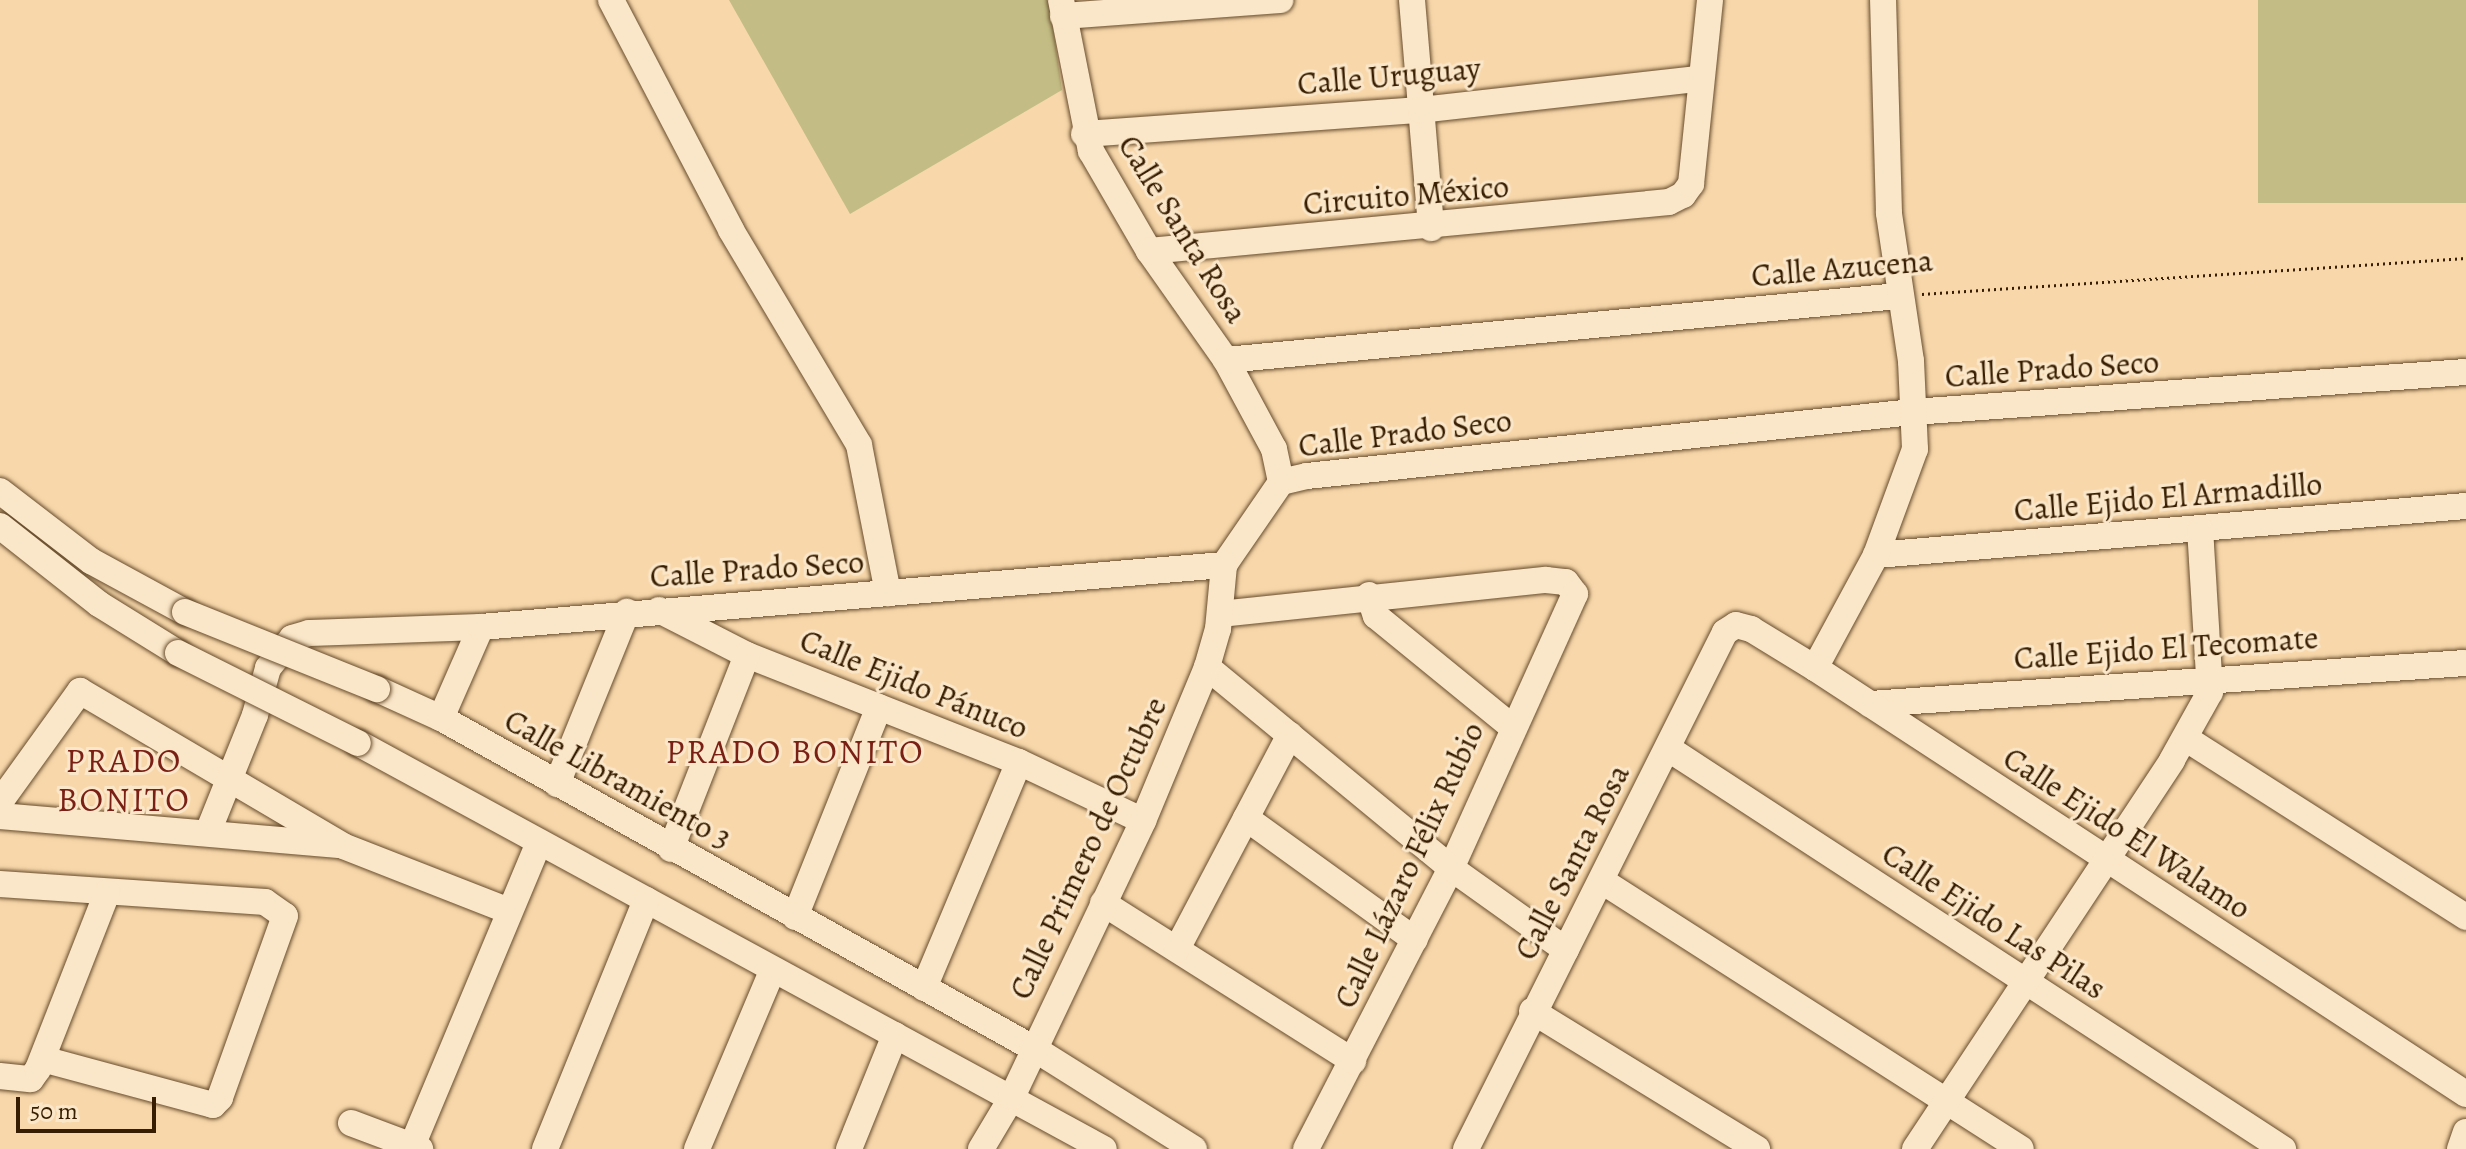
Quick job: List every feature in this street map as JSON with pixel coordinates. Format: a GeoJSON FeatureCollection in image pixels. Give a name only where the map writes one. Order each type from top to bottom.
{"type":"FeatureCollection","features":[{"type":"Feature","properties":{"kind":"street"},"geometry":{"type":"LineString","coordinates":[[611,0],[731,230],[859,445],[870,477],[888,593]]}},
{"type":"Feature","properties":{"kind":"street"},"geometry":{"type":"LineString","coordinates":[[1062,8],[1280,0]]}},
{"type":"Feature","properties":{"kind":"street"},"geometry":{"type":"LineString","coordinates":[[1412,0],[1431,228]]}},
{"type":"Feature","properties":{"kind":"street"},"geometry":{"type":"LineString","coordinates":[[1698,79],[1710,0]]}},
{"type":"Feature","properties":{"kind":"street"},"geometry":{"type":"LineString","coordinates":[[1815,668],[1876,555],[1915,449],[1911,361],[1898,296],[1889,213],[1883,0]]}},
{"type":"Feature","properties":{"kind":"street","name":"Calle Santa Rosa"},"geometry":{"type":"LineString","coordinates":[[1062,8],[1084,134],[1149,251],[1226,360],[1274,449],[1281,482]]}},
{"type":"Feature","properties":{"kind":"street","name":"Calle Uruguay"},"geometry":{"type":"LineString","coordinates":[[1084,134],[1421,110],[1698,79]]}},
{"type":"Feature","properties":{"kind":"street","name":"Circuito México"},"geometry":{"type":"LineString","coordinates":[[1149,251],[1431,228],[1669,202],[1683,195],[1691,184],[1698,79]]}},
{"type":"Feature","properties":{"kind":"street","name":"Calle Azucena"},"geometry":{"type":"LineString","coordinates":[[1226,360],[1898,296]]}},
{"type":"Feature","properties":{"kind":"street","name":"Calle Prado Seco"},"geometry":{"type":"LineString","coordinates":[[208,832],[255,715],[268,668],[292,638],[309,633],[481,627],[627,612],[1224,565],[1281,482],[1913,412],[2466,372]]}},
{"type":"Feature","properties":{"kind":"street","name":"Calle Libramiento 3"},"geometry":{"type":"LineString","coordinates":[[0,491],[91,561],[185,612],[441,718],[671,849],[1033,1048],[1194,1149]]}},
{"type":"Feature","properties":{"kind":"street","name":"Calle Ejido El Armadillo"},"geometry":{"type":"LineString","coordinates":[[1876,555],[2466,506]]}},
{"type":"Feature","properties":{"kind":"street"},"geometry":{"type":"LineString","coordinates":[[0,526],[99,604],[178,653],[358,743],[1104,1149]]}},
{"type":"Feature","properties":{"kind":"street"},"geometry":{"type":"LineString","coordinates":[[1915,1149],[2185,738],[2213,678],[2200,530]]}},
{"type":"Feature","properties":{"kind":"street","name":"Calle Primero de Octubre"},"geometry":{"type":"LineString","coordinates":[[981,1149],[1012,1097],[1143,821],[1207,667],[1220,614],[1224,565]]}},
{"type":"Feature","properties":{"kind":"street","name":"Calle Lázaro Félix Rubio"},"geometry":{"type":"LineString","coordinates":[[1306,1149],[1451,868],[1512,727],[1575,594],[1566,582],[1546,580],[1369,595]]}},
{"type":"Feature","properties":{"kind":"street"},"geometry":{"type":"LineString","coordinates":[[1220,614],[1369,595],[1376,616],[1512,727]]}},
{"type":"Feature","properties":{"kind":"street","name":"Calle Ejido Pánuco"},"geometry":{"type":"LineString","coordinates":[[659,610],[747,655],[1019,762],[1143,821]]}},
{"type":"Feature","properties":{"kind":"street"},"geometry":{"type":"LineString","coordinates":[[557,784],[627,612]]}},
{"type":"Feature","properties":{"kind":"street","name":"Calle Santa Rosa"},"geometry":{"type":"LineString","coordinates":[[1473,1146],[1532,1011],[1602,881],[1725,632],[1736,625],[1751,629]]}},
{"type":"Feature","properties":{"kind":"street"},"geometry":{"type":"LineString","coordinates":[[441,718],[481,627]]}},
{"type":"Feature","properties":{"kind":"street","name":"Calle Ejido El Walamo"},"geometry":{"type":"LineString","coordinates":[[1751,629],[2466,1094]]}},
{"type":"Feature","properties":{"kind":"street"},"geometry":{"type":"LineString","coordinates":[[671,849],[747,655]]}},
{"type":"Feature","properties":{"kind":"street","name":"Calle Ejido El Tecomate"},"geometry":{"type":"LineString","coordinates":[[1870,704],[2466,663]]}},
{"type":"Feature","properties":{"kind":"street"},"geometry":{"type":"LineString","coordinates":[[1207,667],[1451,868],[1566,950]]}},
{"type":"Feature","properties":{"kind":"street"},"geometry":{"type":"LineString","coordinates":[[0,802],[80,691],[343,846],[509,911]]}},
{"type":"Feature","properties":{"kind":"street"},"geometry":{"type":"LineString","coordinates":[[795,917],[879,707]]}},
{"type":"Feature","properties":{"kind":"street"},"geometry":{"type":"LineString","coordinates":[[1177,949],[1290,735]]}},
{"type":"Feature","properties":{"kind":"street"},"geometry":{"type":"LineString","coordinates":[[2185,738],[2466,917]]}},
{"type":"Feature","properties":{"kind":"street","name":"Calle Ejido Las Pilas"},"geometry":{"type":"LineString","coordinates":[[1669,749],[2283,1149]]}},
{"type":"Feature","properties":{"kind":"street"},"geometry":{"type":"LineString","coordinates":[[924,988],[1019,762]]}},
{"type":"Feature","properties":{"kind":"street"},"geometry":{"type":"LineString","coordinates":[[0,816],[343,846]]}},
{"type":"Feature","properties":{"kind":"street"},"geometry":{"type":"LineString","coordinates":[[1246,818],[1415,940]]}},
{"type":"Feature","properties":{"kind":"street"},"geometry":{"type":"LineString","coordinates":[[351,1123],[416,1147],[539,842]]}},
{"type":"Feature","properties":{"kind":"street"},"geometry":{"type":"LineString","coordinates":[[1602,881],[2021,1149]]}},
{"type":"Feature","properties":{"kind":"street"},"geometry":{"type":"LineString","coordinates":[[0,884],[265,902],[285,916],[220,1098],[213,1105],[43,1059]]}},
{"type":"Feature","properties":{"kind":"street"},"geometry":{"type":"LineString","coordinates":[[0,1076],[31,1079],[43,1059],[107,893]]}},
{"type":"Feature","properties":{"kind":"street"},"geometry":{"type":"LineString","coordinates":[[545,1149],[646,900]]}},
{"type":"Feature","properties":{"kind":"street"},"geometry":{"type":"LineString","coordinates":[[1103,903],[1353,1061]]}},
{"type":"Feature","properties":{"kind":"street"},"geometry":{"type":"LineString","coordinates":[[697,1149],[773,969]]}},
{"type":"Feature","properties":{"kind":"street"},"geometry":{"type":"LineString","coordinates":[[1532,1011],[1757,1149]]}},
{"type":"Feature","properties":{"kind":"street"},"geometry":{"type":"LineString","coordinates":[[849,1149],[895,1035]]}},
{"type":"Feature","properties":{"kind":"street"},"geometry":{"type":"LineString","coordinates":[[2460,1149],[2466,1132]]}},
{"type":"Feature","properties":{"kind":"path","name":"Calle Azucena"},"geometry":{"type":"LineString","coordinates":[[1898,296],[2466,258]]}},
{"type":"Feature","properties":{"kind":"shaded area"},"geometry":{"type":"Polygon","coordinates":[[[729,0],[1049,0],[1062,90],[850,214],[729,0]]]}},
{"type":"Feature","properties":{"kind":"shaded area"},"geometry":{"type":"Polygon","coordinates":[[[2258,0],[2466,0],[2466,203],[2258,203],[2258,0]]]}},
{"type":"Feature","properties":{"kind":"district","name":"PRADO BONITO"},"geometry":{"type":"Point","coordinates":[795,752]}},
{"type":"Feature","properties":{"kind":"district","name":"PRADO BONITO"},"geometry":{"type":"Point","coordinates":[124,780]}}]}
